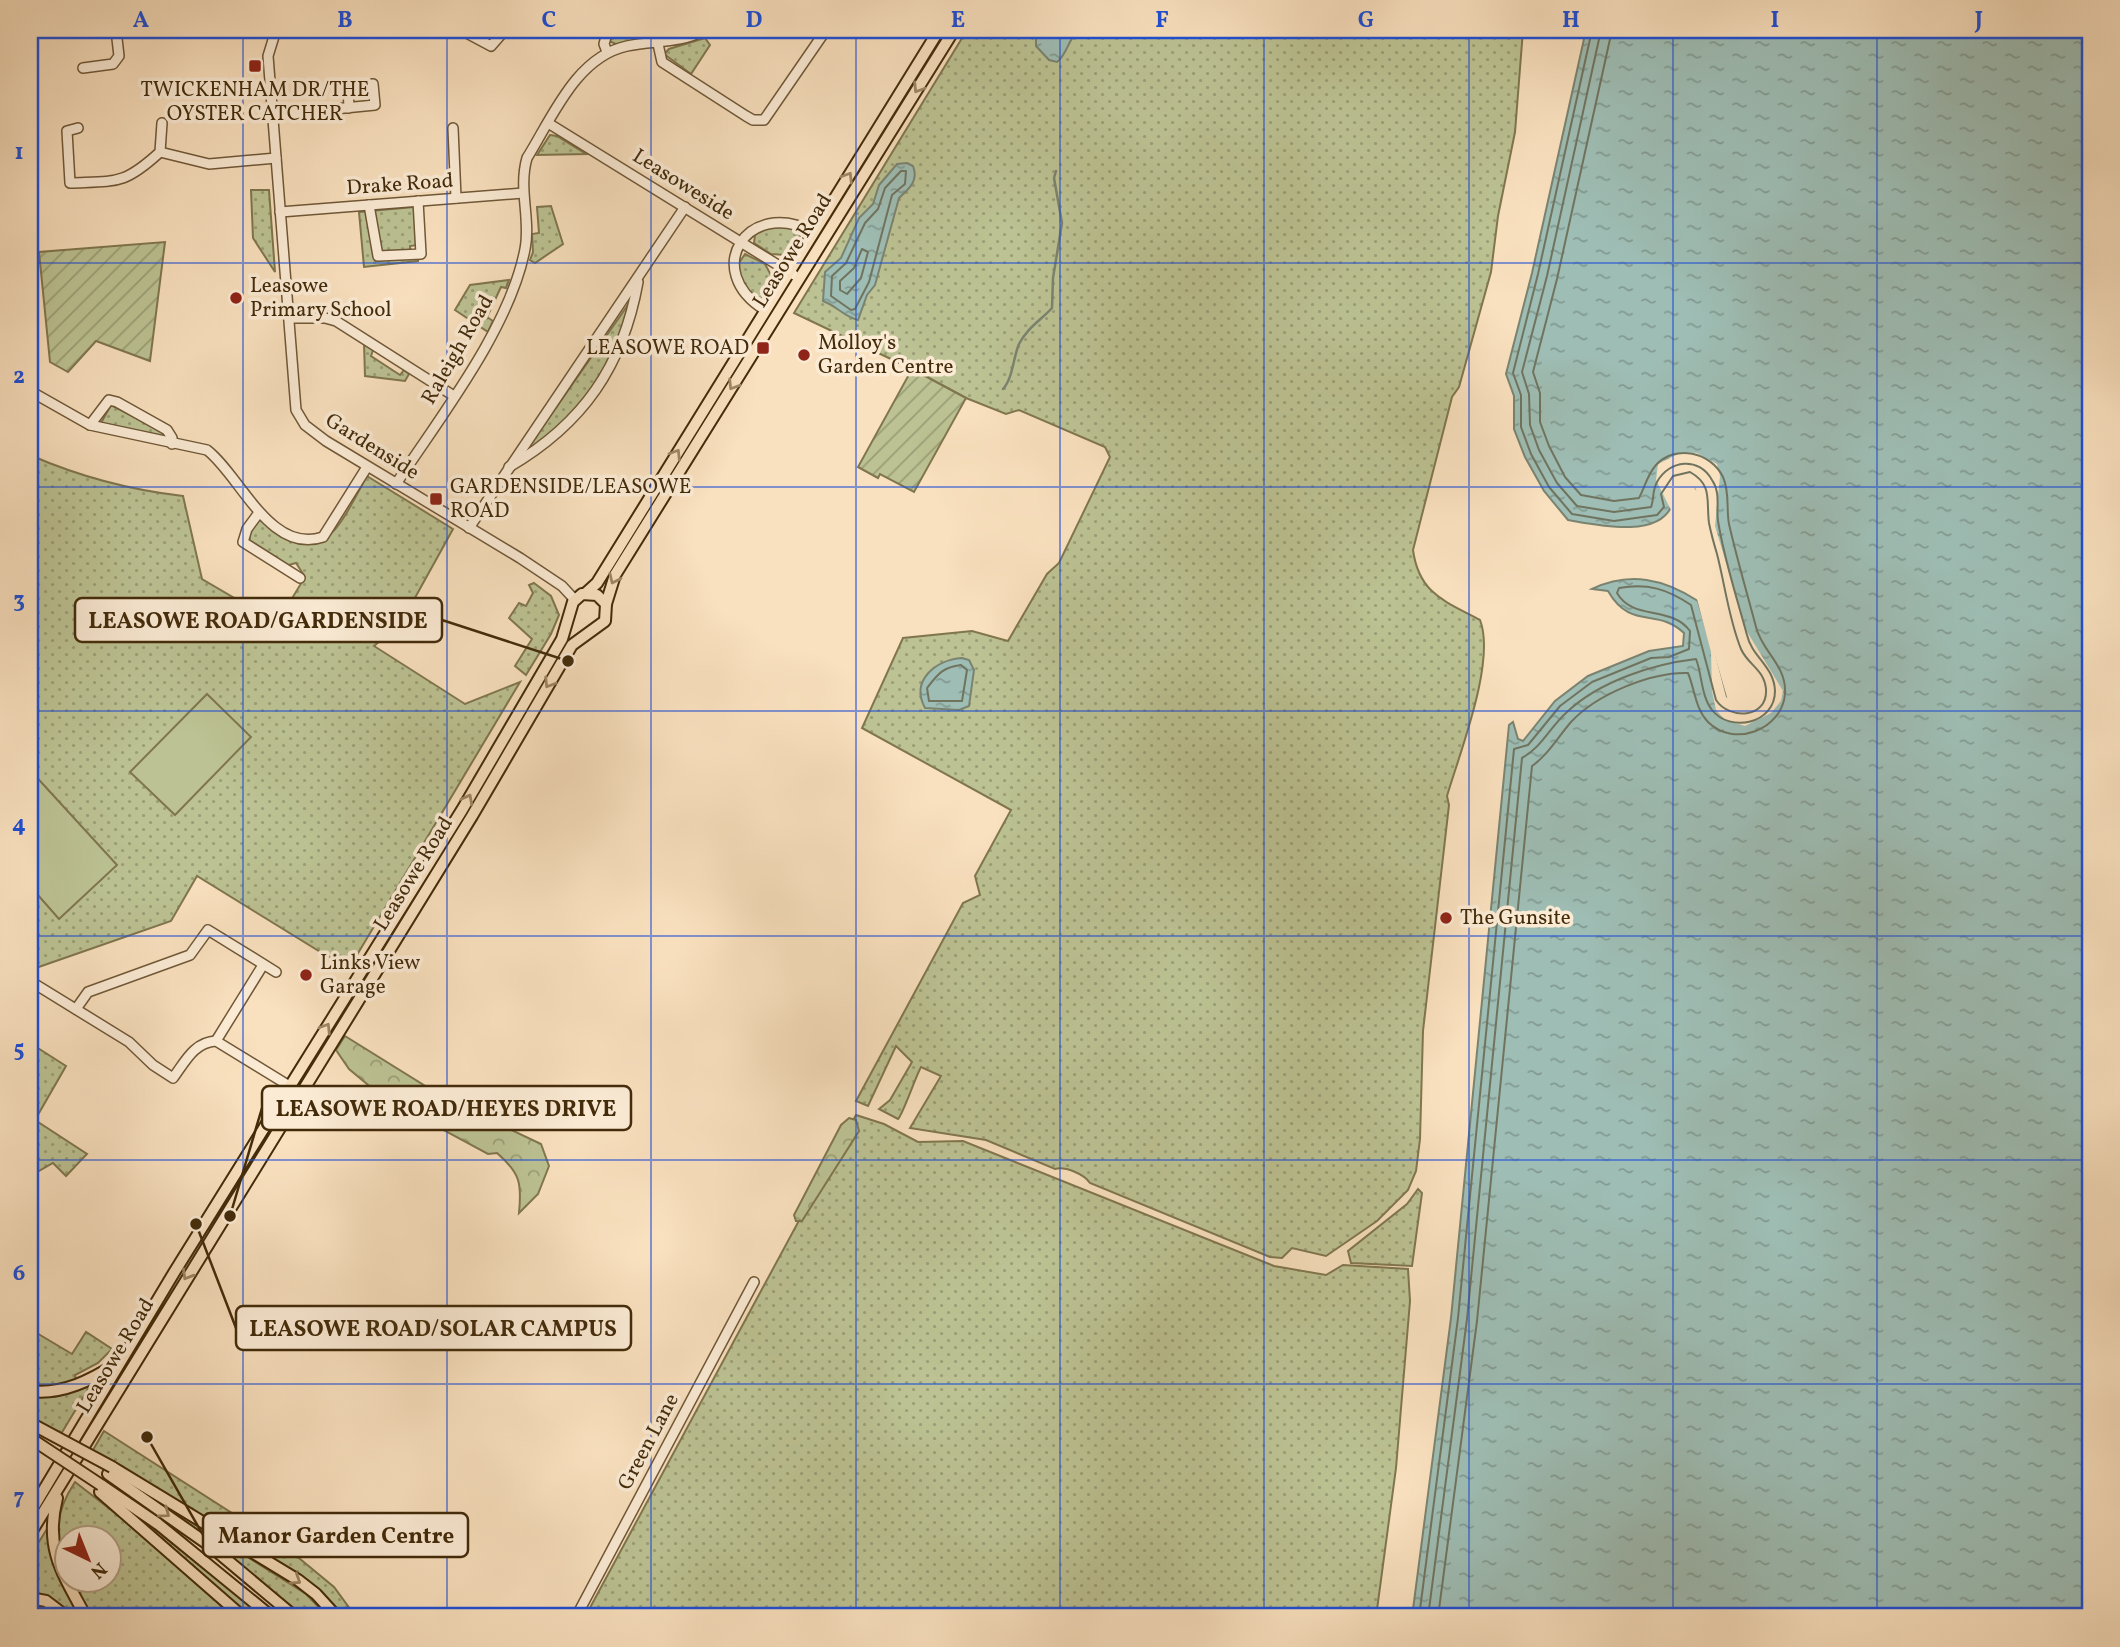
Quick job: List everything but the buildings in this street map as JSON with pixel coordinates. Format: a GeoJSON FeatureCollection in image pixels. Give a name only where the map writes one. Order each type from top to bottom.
{"type":"FeatureCollection","features":[{"type":"Feature","properties":{"kind":"main road","name":"Leasowe Road"},"geometry":{"type":"LineString","coordinates":[[586,593],[597,583],[765,310],[794,275],[813,232],[939,30]]}},
{"type":"Feature","properties":{"kind":"main road","name":"Leasowe Road"},"geometry":{"type":"LineString","coordinates":[[606,604],[615,575],[794,275],[954,30]]}},
{"type":"Feature","properties":{"kind":"main road"},"geometry":{"type":"LineString","coordinates":[[586,593],[597,595],[606,604],[605,621],[591,630],[577,626],[570,614],[575,600],[586,593]]}},
{"type":"Feature","properties":{"kind":"main road","name":"Leasowe Road"},"geometry":{"type":"LineString","coordinates":[[30,1513],[462,810],[562,639],[570,614]]}},
{"type":"Feature","properties":{"kind":"main road","name":"Leasowe Road"},"geometry":{"type":"LineString","coordinates":[[30,1534],[472,816],[572,645],[591,630]]}},
{"type":"Feature","properties":{"kind":"main road"},"geometry":{"type":"LineString","coordinates":[[30,1391],[43,1393],[75,1386],[121,1362]]}},
{"type":"Feature","properties":{"kind":"main road"},"geometry":{"type":"LineString","coordinates":[[30,1423],[298,1580],[316,1594],[337,1617]]}},
{"type":"Feature","properties":{"kind":"main road"},"geometry":{"type":"LineString","coordinates":[[30,1438],[100,1488],[243,1617]]}},
{"type":"Feature","properties":{"kind":"main road"},"geometry":{"type":"LineString","coordinates":[[110,1471],[209,1545],[295,1617]]}},
{"type":"Feature","properties":{"kind":"main road"},"geometry":{"type":"LineString","coordinates":[[66,1476],[52,1514],[52,1546],[58,1566],[86,1617]]}},
{"type":"Feature","properties":{"kind":"main road"},"geometry":{"type":"LineString","coordinates":[[100,1488],[158,1524],[272,1617]]}},
{"type":"Feature","properties":{"kind":"main road"},"geometry":{"type":"LineString","coordinates":[[30,1598],[46,1601],[67,1617]]}},
{"type":"Feature","properties":{"kind":"street"},"geometry":{"type":"LineString","coordinates":[[83,68],[113,64],[119,56],[116,30]]}},
{"type":"Feature","properties":{"kind":"street"},"geometry":{"type":"LineString","coordinates":[[276,30],[268,56],[289,318],[325,318],[336,321],[454,396]]}},
{"type":"Feature","properties":{"kind":"street"},"geometry":{"type":"LineString","coordinates":[[461,30],[491,46],[505,30]]}},
{"type":"Feature","properties":{"kind":"street"},"geometry":{"type":"LineString","coordinates":[[607,52],[604,44],[608,30]]}},
{"type":"Feature","properties":{"kind":"street","name":"Raleigh Road"},"geometry":{"type":"LineString","coordinates":[[396,484],[495,328],[526,248],[523,193],[527,158],[581,72],[607,52],[640,44],[680,41],[705,30]]}},
{"type":"Feature","properties":{"kind":"street"},"geometry":{"type":"LineString","coordinates":[[658,44],[662,62],[753,120],[764,120],[826,30]]}},
{"type":"Feature","properties":{"kind":"street"},"geometry":{"type":"LineString","coordinates":[[273,115],[349,108]]}},
{"type":"Feature","properties":{"kind":"street"},"geometry":{"type":"LineString","coordinates":[[78,128],[66,131],[70,183],[118,180],[134,175],[160,152],[162,123]]}},
{"type":"Feature","properties":{"kind":"street","name":"Leasoweside"},"geometry":{"type":"LineString","coordinates":[[548,123],[794,275]]}},
{"type":"Feature","properties":{"kind":"street"},"geometry":{"type":"LineString","coordinates":[[453,128],[456,198]]}},
{"type":"Feature","properties":{"kind":"street"},"geometry":{"type":"LineString","coordinates":[[160,152],[209,164],[276,158]]}},
{"type":"Feature","properties":{"kind":"street","name":"Drake Road"},"geometry":{"type":"LineString","coordinates":[[280,212],[523,193]]}},
{"type":"Feature","properties":{"kind":"street"},"geometry":{"type":"LineString","coordinates":[[369,205],[378,256],[421,254],[418,201]]}},
{"type":"Feature","properties":{"kind":"street"},"geometry":{"type":"LineString","coordinates":[[468,528],[505,470],[639,279],[685,207]]}},
{"type":"Feature","properties":{"kind":"street","name":"Leasowe Road"},"geometry":{"type":"LineString","coordinates":[[765,310],[747,298],[737,282],[734,259],[742,243],[768,223],[795,223],[813,232]]}},
{"type":"Feature","properties":{"kind":"street"},"geometry":{"type":"LineString","coordinates":[[505,470],[537,451],[574,417],[597,387],[625,340],[639,279]]}},
{"type":"Feature","properties":{"kind":"street","name":"Gardenside"},"geometry":{"type":"LineString","coordinates":[[289,318],[296,410],[305,425],[367,467],[562,586],[575,600]]}},
{"type":"Feature","properties":{"kind":"street"},"geometry":{"type":"LineString","coordinates":[[30,391],[90,425],[172,444],[195,446],[217,458],[258,513],[298,538],[311,541],[323,537],[367,467]]}},
{"type":"Feature","properties":{"kind":"street"},"geometry":{"type":"LineString","coordinates":[[90,425],[109,400],[167,430],[173,438],[172,444]]}},
{"type":"Feature","properties":{"kind":"street"},"geometry":{"type":"LineString","coordinates":[[258,513],[247,529],[243,542],[300,578]]}},
{"type":"Feature","properties":{"kind":"street"},"geometry":{"type":"LineString","coordinates":[[76,1009],[88,992],[190,956],[208,930],[276,972]]}},
{"type":"Feature","properties":{"kind":"street"},"geometry":{"type":"LineString","coordinates":[[216,1041],[263,965]]}},
{"type":"Feature","properties":{"kind":"street"},"geometry":{"type":"LineString","coordinates":[[30,981],[129,1042],[153,1065],[173,1078],[196,1047],[206,1041],[216,1041],[300,1093]]}},
{"type":"Feature","properties":{"kind":"street","name":"Green Lane"},"geometry":{"type":"LineString","coordinates":[[576,1617],[754,1282]]}},
{"type":"Feature","properties":{"kind":"green space"},"geometry":{"type":"Polygon","coordinates":[[[612,30],[618,34],[621,30],[697,30],[618,45],[609,41],[612,30]]]}},
{"type":"Feature","properties":{"kind":"green space"},"geometry":{"type":"Polygon","coordinates":[[[967,30],[1523,30],[1515,132],[1498,216],[1491,272],[1459,387],[1452,397],[1413,550],[1421,577],[1428,586],[1445,601],[1480,620],[1484,638],[1480,682],[1447,796],[1449,805],[1423,1031],[1420,1139],[1416,1171],[1408,1190],[1377,1221],[1326,1256],[1292,1248],[1282,1258],[1270,1257],[1090,1183],[1074,1172],[1055,1169],[986,1140],[910,1128],[941,1076],[921,1067],[898,1119],[879,1109],[890,1100],[912,1062],[896,1046],[868,1106],[856,1101],[963,903],[980,895],[975,876],[1011,810],[862,728],[903,638],[972,631],[1008,641],[1047,574],[1059,563],[1110,457],[1105,447],[1019,410],[1006,414],[966,398],[794,313],[967,30]]]}},
{"type":"Feature","properties":{"kind":"green space"},"geometry":{"type":"Polygon","coordinates":[[[705,38],[710,45],[691,74],[664,54],[669,49],[705,38]]]}},
{"type":"Feature","properties":{"kind":"green space"},"geometry":{"type":"Polygon","coordinates":[[[550,135],[557,136],[586,154],[537,155],[550,135]]]}},
{"type":"Feature","properties":{"kind":"green space"},"geometry":{"type":"Polygon","coordinates":[[[251,190],[269,190],[275,272],[253,238],[251,190]]]}},
{"type":"Feature","properties":{"kind":"green space"},"geometry":{"type":"Polygon","coordinates":[[[551,206],[563,244],[535,263],[530,260],[533,252],[532,234],[539,233],[537,207],[551,206]]]}},
{"type":"Feature","properties":{"kind":"green space"},"geometry":{"type":"Polygon","coordinates":[[[414,207],[418,245],[410,246],[411,257],[418,257],[418,261],[364,267],[359,212],[414,207]]]}},
{"type":"Feature","properties":{"kind":"green space"},"geometry":{"type":"Polygon","coordinates":[[[789,225],[802,233],[786,255],[771,254],[754,243],[755,235],[762,229],[789,225]]]}},
{"type":"Feature","properties":{"kind":"green space"},"geometry":{"type":"Polygon","coordinates":[[[165,242],[150,361],[96,341],[68,372],[50,362],[39,252],[165,242]]]}},
{"type":"Feature","properties":{"kind":"green space"},"geometry":{"type":"Polygon","coordinates":[[[745,254],[765,264],[773,279],[760,302],[738,281],[737,266],[745,254]]]}},
{"type":"Feature","properties":{"kind":"green space"},"geometry":{"type":"Polygon","coordinates":[[[509,280],[506,288],[501,287],[487,317],[493,321],[488,332],[455,310],[470,285],[509,280]]]}},
{"type":"Feature","properties":{"kind":"green space"},"geometry":{"type":"Polygon","coordinates":[[[630,302],[609,365],[591,392],[557,429],[532,451],[527,449],[630,302]]]}},
{"type":"Feature","properties":{"kind":"green space"},"geometry":{"type":"Polygon","coordinates":[[[364,343],[373,350],[371,356],[400,375],[404,370],[409,374],[405,381],[365,376],[364,343]]]}},
{"type":"Feature","properties":{"kind":"green space"},"geometry":{"type":"Polygon","coordinates":[[[912,369],[966,398],[914,492],[880,474],[878,478],[858,467],[912,369]]]}},
{"type":"Feature","properties":{"kind":"green space"},"geometry":{"type":"Polygon","coordinates":[[[111,405],[164,432],[163,436],[101,423],[111,405]]]}},
{"type":"Feature","properties":{"kind":"green space"},"geometry":{"type":"Polygon","coordinates":[[[30,455],[105,481],[183,496],[202,579],[277,623],[305,577],[296,563],[285,566],[250,544],[249,531],[258,519],[291,539],[313,544],[324,539],[342,521],[367,476],[453,529],[401,623],[374,646],[465,704],[520,682],[354,960],[327,956],[197,876],[171,921],[30,970],[30,455]]]}},
{"type":"Feature","properties":{"kind":"green space"},"geometry":{"type":"Polygon","coordinates":[[[534,583],[551,596],[559,615],[551,634],[526,675],[515,666],[532,639],[509,618],[519,603],[526,606],[533,593],[529,585],[534,583]]]}},
{"type":"Feature","properties":{"kind":"green space"},"geometry":{"type":"Polygon","coordinates":[[[207,694],[251,737],[175,815],[130,772],[207,694]]]}},
{"type":"Feature","properties":{"kind":"green space"},"geometry":{"type":"Polygon","coordinates":[[[30,770],[117,865],[59,919],[30,886],[30,770]]]}},
{"type":"Feature","properties":{"kind":"green space"},"geometry":{"type":"Polygon","coordinates":[[[345,1036],[448,1100],[541,1144],[549,1166],[538,1194],[519,1213],[518,1179],[505,1160],[497,1153],[488,1154],[423,1119],[396,1095],[373,1089],[349,1069],[336,1050],[345,1036]]]}},
{"type":"Feature","properties":{"kind":"green space"},"geometry":{"type":"Polygon","coordinates":[[[30,1043],[66,1066],[35,1120],[87,1154],[66,1176],[53,1163],[30,1176],[30,1043]]]}},
{"type":"Feature","properties":{"kind":"green space"},"geometry":{"type":"Polygon","coordinates":[[[856,1115],[884,1124],[918,1142],[963,1141],[1274,1266],[1326,1275],[1343,1265],[1408,1269],[1410,1301],[1396,1468],[1376,1617],[585,1617],[856,1115]]]}},
{"type":"Feature","properties":{"kind":"green space"},"geometry":{"type":"Polygon","coordinates":[[[849,1118],[856,1120],[859,1131],[802,1221],[796,1221],[794,1215],[841,1125],[849,1118]]]}},
{"type":"Feature","properties":{"kind":"green space"},"geometry":{"type":"Polygon","coordinates":[[[1418,1189],[1422,1193],[1412,1266],[1351,1263],[1348,1251],[1407,1204],[1418,1189]]]}},
{"type":"Feature","properties":{"kind":"green space"},"geometry":{"type":"Polygon","coordinates":[[[30,1329],[72,1354],[86,1332],[112,1349],[98,1363],[75,1375],[76,1381],[51,1386],[30,1384],[30,1329]]]}},
{"type":"Feature","properties":{"kind":"green space"},"geometry":{"type":"Polygon","coordinates":[[[90,1386],[61,1434],[30,1416],[30,1397],[55,1397],[90,1386]]]}},
{"type":"Feature","properties":{"kind":"green space"},"geometry":{"type":"Polygon","coordinates":[[[104,1431],[288,1549],[334,1587],[356,1617],[341,1617],[212,1523],[93,1450],[104,1431]]]}},
{"type":"Feature","properties":{"kind":"green space"},"geometry":{"type":"Polygon","coordinates":[[[75,1482],[124,1520],[234,1617],[92,1617],[80,1594],[122,1594],[122,1524],[58,1524],[75,1482]]]}},
{"type":"Feature","properties":{"kind":"green space"},"geometry":{"type":"Polygon","coordinates":[[[159,1501],[306,1594],[328,1617],[305,1617],[159,1501]]]}},
{"type":"Feature","properties":{"kind":"green space"},"geometry":{"type":"Polygon","coordinates":[[[149,1523],[264,1617],[249,1617],[147,1525],[149,1523]]]}},
{"type":"Feature","properties":{"kind":"green space"},"geometry":{"type":"Polygon","coordinates":[[[47,1529],[52,1558],[52,1594],[68,1594],[81,1617],[74,1617],[56,1601],[30,1593],[30,1556],[47,1529]]]}},
{"type":"Feature","properties":{"kind":"water"},"geometry":{"type":"Polygon","coordinates":[[[1036,30],[1075,30],[1076,33],[1057,62],[1049,60],[1036,46],[1036,30]]]}},
{"type":"Feature","properties":{"kind":"water"},"geometry":{"type":"Polygon","coordinates":[[[1586,30],[2090,30],[2090,1617],[1412,1617],[1451,1318],[1509,725],[1513,722],[1518,739],[1523,741],[1555,701],[1588,676],[1649,651],[1683,646],[1684,633],[1674,625],[1635,615],[1617,603],[1608,591],[1592,589],[1620,580],[1660,583],[1698,601],[1728,704],[1749,707],[1759,691],[1703,498],[1688,478],[1676,482],[1667,497],[1672,505],[1665,516],[1654,522],[1626,527],[1568,520],[1544,491],[1525,457],[1514,429],[1514,396],[1506,374],[1532,273],[1586,30]]]}},
{"type":"Feature","properties":{"kind":"water"},"geometry":{"type":"Polygon","coordinates":[[[907,163],[913,166],[914,180],[899,198],[875,285],[867,295],[858,320],[853,319],[823,301],[825,272],[841,258],[859,218],[873,204],[879,185],[897,164],[907,163]]]}},
{"type":"Feature","properties":{"kind":"water"},"geometry":{"type":"Polygon","coordinates":[[[962,658],[969,660],[974,670],[969,706],[959,710],[925,708],[921,689],[928,673],[943,663],[962,658]]]}},
{"type":"Feature","properties":{"kind":"pier"},"geometry":{"type":"Polygon","coordinates":[[[1682,452],[1697,453],[1717,464],[1720,476],[1715,526],[1746,630],[1783,691],[1781,701],[1771,713],[1745,726],[1725,720],[1716,710],[1712,691],[1711,652],[1696,595],[1701,600],[1726,697],[1736,704],[1748,703],[1755,691],[1752,676],[1732,656],[1699,527],[1696,489],[1687,482],[1678,485],[1671,497],[1676,505],[1673,514],[1656,480],[1658,464],[1682,452]]]}},
{"type":"Feature","properties":{"kind":"waterway"},"geometry":{"type":"LineString","coordinates":[[1003,389],[1009,379],[1019,344],[1052,308],[1053,278],[1062,223],[1054,178],[1056,171]]}},
{"type":"Feature","properties":{"kind":"place","name":"TWICKENHAM DR/THE OYSTER CATCHER"},"geometry":{"type":"Point","coordinates":[255,66]}},
{"type":"Feature","properties":{"kind":"place","name":"Leasowe Primary School"},"geometry":{"type":"Point","coordinates":[236,298]}},
{"type":"Feature","properties":{"kind":"place","name":"LEASOWE ROAD"},"geometry":{"type":"Point","coordinates":[763,348]}},
{"type":"Feature","properties":{"kind":"place","name":"Molloy's Garden Centre"},"geometry":{"type":"Point","coordinates":[804,355]}},
{"type":"Feature","properties":{"kind":"place","name":"GARDENSIDE/LEASOWE ROAD"},"geometry":{"type":"Point","coordinates":[436,499]}},
{"type":"Feature","properties":{"kind":"place","name":"LEASOWE ROAD/GARDENSIDE"},"geometry":{"type":"Point","coordinates":[568,661]}},
{"type":"Feature","properties":{"kind":"place","name":"The Gunsite"},"geometry":{"type":"Point","coordinates":[1446,918]}},
{"type":"Feature","properties":{"kind":"place","name":"Links View Garage"},"geometry":{"type":"Point","coordinates":[306,975]}},
{"type":"Feature","properties":{"kind":"place","name":"LEASOWE ROAD/HEYES DRIVE"},"geometry":{"type":"Point","coordinates":[230,1216]}},
{"type":"Feature","properties":{"kind":"place","name":"LEASOWE ROAD/SOLAR CAMPUS"},"geometry":{"type":"Point","coordinates":[196,1224]}},
{"type":"Feature","properties":{"kind":"place","name":"Manor Garden Centre"},"geometry":{"type":"Point","coordinates":[147,1437]}}]}
